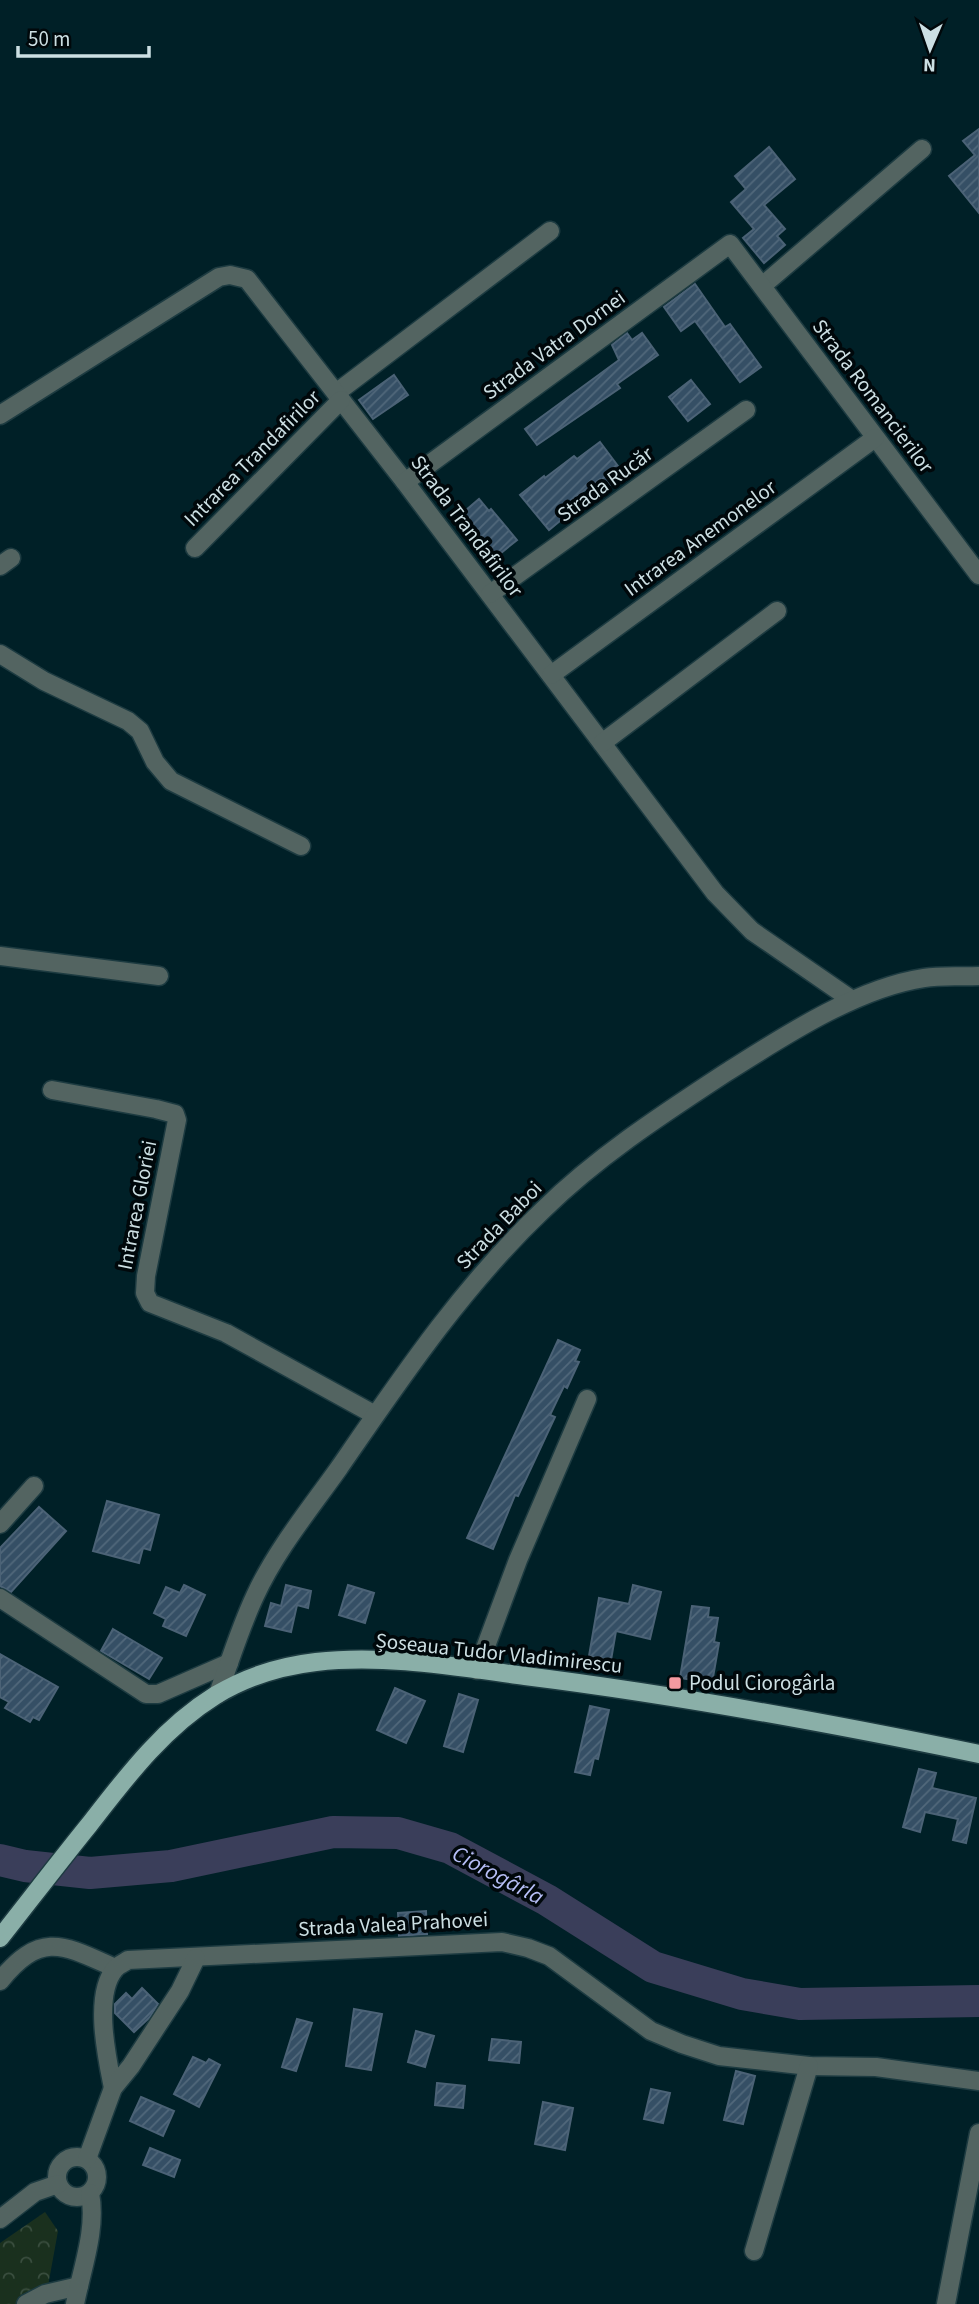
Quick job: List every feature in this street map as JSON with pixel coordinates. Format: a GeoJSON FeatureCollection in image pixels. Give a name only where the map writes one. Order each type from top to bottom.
{"type":"FeatureCollection","features":[{"type":"Feature","properties":{"kind":"main road","name":"Șoseaua Tudor Vladimirescu"},"geometry":{"type":"LineString","coordinates":[[0,1938],[135,1766],[174,1725],[218,1694],[245,1680],[284,1667],[316,1662],[375,1660],[477,1670],[669,1696],[810,1720],[979,1754]]}},
{"type":"Feature","properties":{"kind":"street"},"geometry":{"type":"LineString","coordinates":[[762,286],[922,149]]}},
{"type":"Feature","properties":{"kind":"street","name":"Intrarea Trandafirilor"},"geometry":{"type":"LineString","coordinates":[[195,548],[339,397],[550,231]]}},
{"type":"Feature","properties":{"kind":"street","name":"Strada Romancierilor"},"geometry":{"type":"LineString","coordinates":[[730,244],[979,575]]}},
{"type":"Feature","properties":{"kind":"street","name":"Strada Vatra Dornei"},"geometry":{"type":"LineString","coordinates":[[405,482],[730,244]]}},
{"type":"Feature","properties":{"kind":"street","name":"Strada Trandafirilor"},"geometry":{"type":"LineString","coordinates":[[0,415],[219,277],[240,276],[252,284],[715,893],[752,931],[852,1000]]}},
{"type":"Feature","properties":{"kind":"street","name":"Strada Rucăr"},"geometry":{"type":"LineString","coordinates":[[490,594],[746,410]]}},
{"type":"Feature","properties":{"kind":"street","name":"Intrarea Anemonelor"},"geometry":{"type":"LineString","coordinates":[[551,675],[875,438]]}},
{"type":"Feature","properties":{"kind":"street"},"geometry":{"type":"LineString","coordinates":[[602,743],[777,611]]}},
{"type":"Feature","properties":{"kind":"street"},"geometry":{"type":"LineString","coordinates":[[0,654],[44,681],[128,721],[140,731],[155,762],[171,781],[300,846]]}},
{"type":"Feature","properties":{"kind":"street"},"geometry":{"type":"LineString","coordinates":[[0,956],[159,976]]}},
{"type":"Feature","properties":{"kind":"street","name":"Strada Baboi"},"geometry":{"type":"LineString","coordinates":[[218,1694],[255,1595],[271,1566],[426,1345],[478,1279],[542,1210],[597,1162],[673,1107],[755,1054],[852,1000],[925,978],[979,976]]}},
{"type":"Feature","properties":{"kind":"street","name":"Intrarea Gloriei"},"geometry":{"type":"LineString","coordinates":[[52,1090],[175,1114],[177,1120],[146,1276],[145,1293],[150,1303],[226,1333],[375,1415]]}},
{"type":"Feature","properties":{"kind":"street"},"geometry":{"type":"LineString","coordinates":[[477,1670],[518,1560],[587,1399]]}},
{"type":"Feature","properties":{"kind":"street"},"geometry":{"type":"LineString","coordinates":[[0,1524],[34,1486]]}},
{"type":"Feature","properties":{"kind":"street"},"geometry":{"type":"LineString","coordinates":[[0,1598],[146,1694],[158,1694],[229,1663]]}},
{"type":"Feature","properties":{"kind":"street","name":"Strada Valea Prahovei"},"geometry":{"type":"LineString","coordinates":[[115,1968],[128,1960],[502,1942],[549,1956],[651,2031],[719,2056],[809,2066],[876,2067],[979,2081]]}},
{"type":"Feature","properties":{"kind":"street"},"geometry":{"type":"LineString","coordinates":[[0,1981],[15,1963],[32,1950],[53,1946],[75,1950],[115,1968],[107,1983],[104,1998],[104,2027],[113,2088]]}},
{"type":"Feature","properties":{"kind":"street"},"geometry":{"type":"LineString","coordinates":[[87,2159],[113,2088],[131,2066],[180,1991],[196,1958]]}},
{"type":"Feature","properties":{"kind":"street"},"geometry":{"type":"LineString","coordinates":[[754,2251],[809,2066]]}},
{"type":"Feature","properties":{"kind":"street"},"geometry":{"type":"LineString","coordinates":[[946,2304],[979,2133]]}},
{"type":"Feature","properties":{"kind":"street"},"geometry":{"type":"LineString","coordinates":[[75,2304],[92,2215],[90,2193],[97,2179],[97,2171],[87,2159],[71,2158],[64,2162],[57,2175],[62,2190],[76,2197],[90,2193]]}},
{"type":"Feature","properties":{"kind":"street"},"geometry":{"type":"LineString","coordinates":[[0,2219],[35,2192],[58,2184]]}},
{"type":"Feature","properties":{"kind":"street"},"geometry":{"type":"LineString","coordinates":[[26,2304],[46,2294],[79,2286]]}},
{"type":"Feature","properties":{"kind":"green space"},"geometry":{"type":"Polygon","coordinates":[[[45,2212],[58,2231],[48,2286],[16,2304],[0,2304],[0,2243],[45,2212]]]}},
{"type":"Feature","properties":{"kind":"building"},"geometry":{"type":"Polygon","coordinates":[[[979,129],[979,213],[949,176],[975,155],[963,141],[979,129]]]}},
{"type":"Feature","properties":{"kind":"building"},"geometry":{"type":"Polygon","coordinates":[[[769,147],[795,179],[764,205],[785,229],[777,236],[785,245],[764,263],[743,238],[754,229],[731,202],[746,189],[735,176],[769,147]]]}},
{"type":"Feature","properties":{"kind":"building"},"geometry":{"type":"Polygon","coordinates":[[[695,284],[725,327],[730,324],[761,367],[740,382],[695,321],[681,331],[664,307],[695,284]]]}},
{"type":"Feature","properties":{"kind":"building"},"geometry":{"type":"Polygon","coordinates":[[[627,333],[632,340],[642,333],[658,355],[617,384],[620,388],[537,445],[525,429],[619,360],[612,345],[627,333]]]}},
{"type":"Feature","properties":{"kind":"building"},"geometry":{"type":"Polygon","coordinates":[[[394,375],[408,395],[373,419],[359,400],[394,375]]]}},
{"type":"Feature","properties":{"kind":"building"},"geometry":{"type":"Polygon","coordinates":[[[691,380],[710,404],[688,421],[669,397],[691,380]]]}},
{"type":"Feature","properties":{"kind":"building"},"geometry":{"type":"Polygon","coordinates":[[[600,442],[624,474],[606,488],[600,479],[566,504],[572,511],[549,530],[520,495],[574,456],[577,459],[600,442]]]}},
{"type":"Feature","properties":{"kind":"building"},"geometry":{"type":"Polygon","coordinates":[[[479,499],[517,540],[490,562],[464,531],[469,527],[459,516],[479,499]]]}},
{"type":"Feature","properties":{"kind":"building"},"geometry":{"type":"Polygon","coordinates":[[[558,1340],[580,1350],[575,1361],[579,1362],[550,1415],[555,1417],[518,1496],[515,1495],[493,1549],[467,1538],[558,1340]]]}},
{"type":"Feature","properties":{"kind":"building"},"geometry":{"type":"Polygon","coordinates":[[[107,1501],[159,1515],[150,1550],[143,1548],[139,1563],[93,1551],[107,1501]]]}},
{"type":"Feature","properties":{"kind":"building"},"geometry":{"type":"Polygon","coordinates":[[[39,1507],[66,1531],[11,1592],[0,1586],[0,1548],[39,1507]]]}},
{"type":"Feature","properties":{"kind":"building"},"geometry":{"type":"Polygon","coordinates":[[[184,1585],[205,1595],[186,1636],[163,1626],[166,1619],[154,1613],[166,1587],[180,1593],[184,1585]]]}},
{"type":"Feature","properties":{"kind":"building"},"geometry":{"type":"Polygon","coordinates":[[[286,1585],[311,1591],[308,1608],[297,1605],[291,1632],[265,1626],[271,1603],[281,1606],[286,1585]]]}},
{"type":"Feature","properties":{"kind":"building"},"geometry":{"type":"Polygon","coordinates":[[[348,1585],[374,1593],[365,1623],[339,1615],[348,1585]]]}},
{"type":"Feature","properties":{"kind":"building"},"geometry":{"type":"Polygon","coordinates":[[[633,1585],[661,1592],[650,1639],[616,1631],[611,1660],[589,1656],[599,1598],[629,1604],[633,1585]]]}},
{"type":"Feature","properties":{"kind":"building"},"geometry":{"type":"Polygon","coordinates":[[[692,1606],[709,1608],[708,1617],[718,1618],[714,1642],[719,1643],[712,1683],[680,1678],[692,1606]]]}},
{"type":"Feature","properties":{"kind":"building"},"geometry":{"type":"Polygon","coordinates":[[[113,1629],[162,1658],[149,1679],[101,1651],[113,1629]]]}},
{"type":"Feature","properties":{"kind":"building"},"geometry":{"type":"Polygon","coordinates":[[[0,1654],[58,1687],[39,1720],[33,1717],[30,1722],[5,1708],[9,1702],[0,1697],[0,1654]]]}},
{"type":"Feature","properties":{"kind":"building"},"geometry":{"type":"Polygon","coordinates":[[[395,1688],[425,1701],[406,1743],[377,1730],[395,1688]]]}},
{"type":"Feature","properties":{"kind":"building"},"geometry":{"type":"Polygon","coordinates":[[[459,1694],[478,1700],[463,1752],[444,1746],[459,1694]]]}},
{"type":"Feature","properties":{"kind":"building"},"geometry":{"type":"Polygon","coordinates":[[[590,1706],[609,1710],[598,1759],[594,1758],[590,1775],[575,1772],[590,1706]]]}},
{"type":"Feature","properties":{"kind":"building"},"geometry":{"type":"Polygon","coordinates":[[[919,1769],[936,1773],[932,1788],[976,1798],[966,1843],[953,1840],[958,1819],[925,1812],[920,1832],[903,1827],[919,1769]]]}},
{"type":"Feature","properties":{"kind":"building"},"geometry":{"type":"Polygon","coordinates":[[[426,1911],[427,1934],[399,1936],[398,1913],[426,1911]]]}},
{"type":"Feature","properties":{"kind":"building"},"geometry":{"type":"Polygon","coordinates":[[[142,1988],[158,2004],[150,2017],[134,2032],[115,2013],[115,2004],[126,1993],[132,1999],[142,1988]]]}},
{"type":"Feature","properties":{"kind":"building"},"geometry":{"type":"Polygon","coordinates":[[[354,2009],[382,2014],[371,2070],[346,2066],[354,2009]]]}},
{"type":"Feature","properties":{"kind":"building"},"geometry":{"type":"Polygon","coordinates":[[[297,2019],[312,2023],[296,2071],[282,2067],[297,2019]]]}},
{"type":"Feature","properties":{"kind":"building"},"geometry":{"type":"Polygon","coordinates":[[[416,2031],[434,2036],[425,2067],[408,2062],[416,2031]]]}},
{"type":"Feature","properties":{"kind":"building"},"geometry":{"type":"Polygon","coordinates":[[[492,2039],[521,2042],[519,2063],[489,2060],[492,2039]]]}},
{"type":"Feature","properties":{"kind":"building"},"geometry":{"type":"Polygon","coordinates":[[[193,2057],[206,2063],[209,2059],[220,2065],[199,2107],[174,2094],[193,2057]]]}},
{"type":"Feature","properties":{"kind":"building"},"geometry":{"type":"Polygon","coordinates":[[[736,2071],[755,2076],[743,2124],[724,2120],[736,2071]]]}},
{"type":"Feature","properties":{"kind":"building"},"geometry":{"type":"Polygon","coordinates":[[[437,2083],[465,2086],[463,2108],[435,2105],[437,2083]]]}},
{"type":"Feature","properties":{"kind":"building"},"geometry":{"type":"Polygon","coordinates":[[[651,2089],[670,2093],[663,2123],[644,2119],[651,2089]]]}},
{"type":"Feature","properties":{"kind":"building"},"geometry":{"type":"Polygon","coordinates":[[[141,2097],[174,2111],[163,2136],[130,2121],[141,2097]]]}},
{"type":"Feature","properties":{"kind":"building"},"geometry":{"type":"Polygon","coordinates":[[[543,2102],[573,2108],[565,2150],[535,2144],[543,2102]]]}},
{"type":"Feature","properties":{"kind":"building"},"geometry":{"type":"Polygon","coordinates":[[[150,2148],[180,2160],[174,2177],[143,2165],[150,2148]]]}},
{"type":"Feature","properties":{"kind":"waterway","name":"Ciorogârla"},"geometry":{"type":"LineString","coordinates":[[0,1860],[25,1866],[90,1873],[171,1866],[333,1832],[398,1833],[450,1848],[547,1900],[653,1967],[742,1994],[800,2004],[979,2001]]}},
{"type":"Feature","properties":{"kind":"place","name":"Podul Ciorogârla"},"geometry":{"type":"Point","coordinates":[675,1683]}}]}
